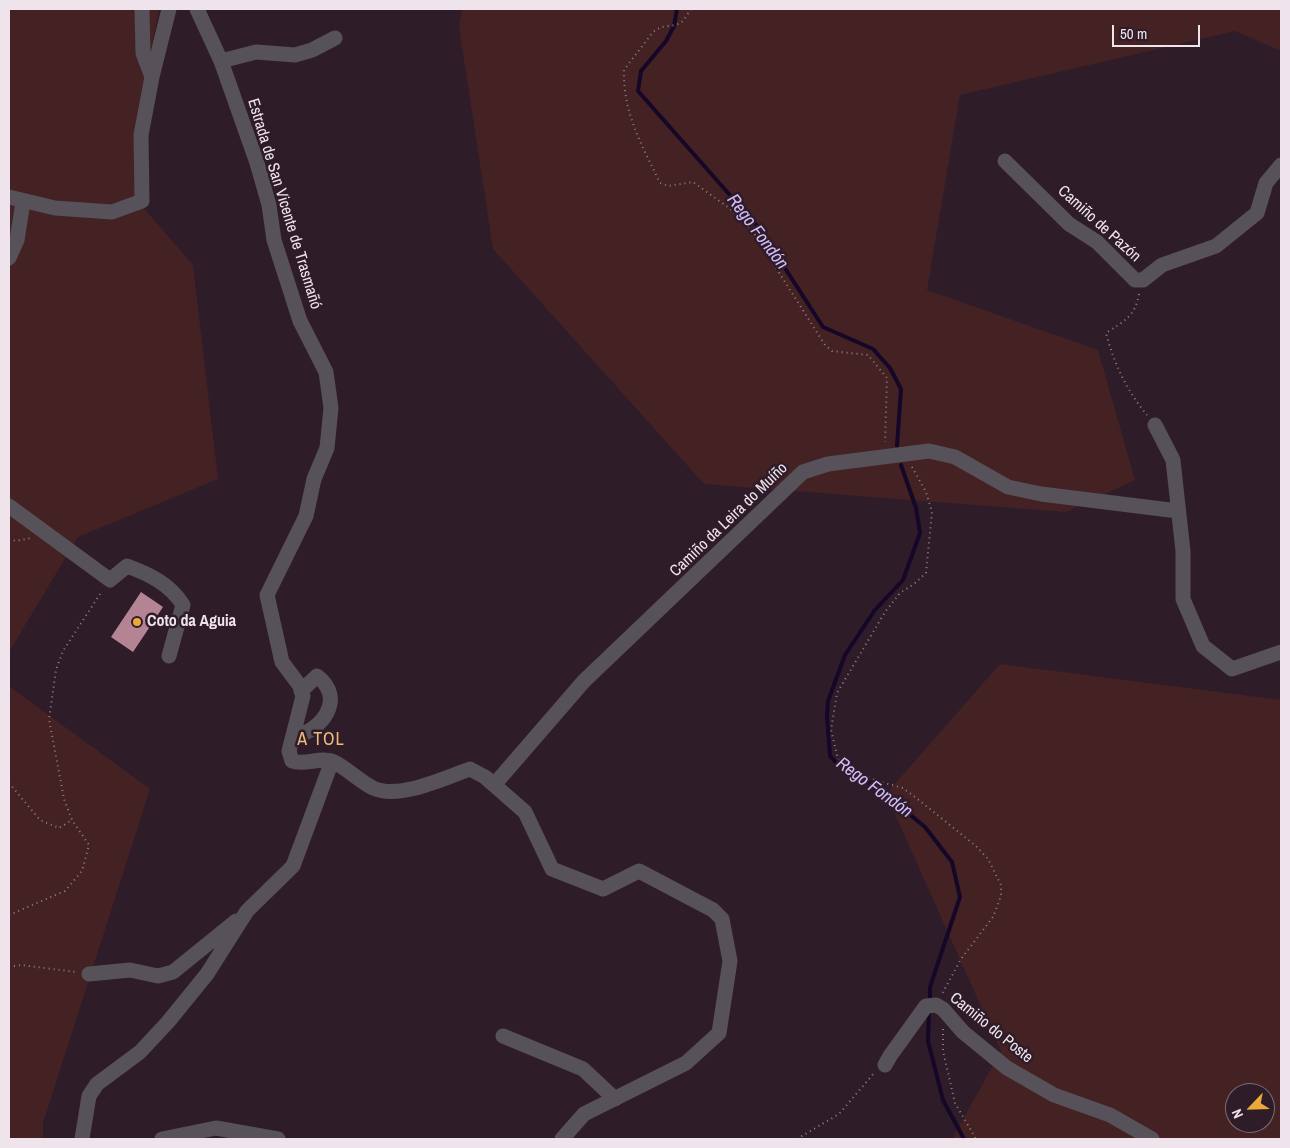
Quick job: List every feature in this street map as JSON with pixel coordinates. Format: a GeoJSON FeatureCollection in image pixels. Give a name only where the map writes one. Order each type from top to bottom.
{"type":"FeatureCollection","features":[{"type":"Feature","properties":{"kind":"street"},"geometry":{"type":"LineString","coordinates":[[142,9],[143,53],[152,78]]}},
{"type":"Feature","properties":{"kind":"street"},"geometry":{"type":"LineString","coordinates":[[9,258],[17,240],[16,199],[56,208],[112,212],[142,201],[141,135],[152,78],[169,9]]}},
{"type":"Feature","properties":{"kind":"street","name":"Estrada de San Vicente de Trasmañó"},"geometry":{"type":"LineString","coordinates":[[197,9],[221,61],[257,163],[269,205],[274,240],[300,321],[326,372],[331,408],[327,448],[314,479],[306,516],[267,595],[282,662],[300,686],[301,691]]}},
{"type":"Feature","properties":{"kind":"street"},"geometry":{"type":"LineString","coordinates":[[221,61],[256,52],[295,55],[312,50],[335,38]]}},
{"type":"Feature","properties":{"kind":"street","name":"Camiño de Pazón"},"geometry":{"type":"LineString","coordinates":[[1005,161],[1069,224],[1098,242],[1135,280],[1143,280],[1162,265],[1216,246],[1257,212],[1266,183],[1281,165]]}},
{"type":"Feature","properties":{"kind":"street"},"geometry":{"type":"LineString","coordinates":[[1155,425],[1173,460],[1183,551],[1184,598],[1203,646],[1232,669],[1281,652]]}},
{"type":"Feature","properties":{"kind":"street","name":"Camiño da Leira do Muíño"},"geometry":{"type":"LineString","coordinates":[[494,785],[584,680],[802,472],[828,464],[929,451],[955,457],[1008,487],[1041,494],[1178,511]]}},
{"type":"Feature","properties":{"kind":"street"},"geometry":{"type":"LineString","coordinates":[[9,506],[110,580],[127,566],[151,574],[177,597],[183,605],[168,656]]}},
{"type":"Feature","properties":{"kind":"street"},"geometry":{"type":"LineString","coordinates":[[294,737],[306,734],[319,726],[330,707],[331,696],[324,681],[317,676],[301,691],[303,696],[289,751],[292,761],[299,764],[317,760],[332,761],[374,789],[397,793],[470,769],[485,777],[525,812],[552,869],[603,889],[639,871],[713,910],[722,919],[730,962],[718,1032],[686,1063],[584,1114],[567,1137]]}},
{"type":"Feature","properties":{"kind":"street"},"geometry":{"type":"LineString","coordinates":[[90,974],[130,970],[158,976],[173,972],[247,911],[293,866],[332,761]]}},
{"type":"Feature","properties":{"kind":"street"},"geometry":{"type":"LineString","coordinates":[[82,1139],[90,1096],[97,1084],[140,1052],[168,1022],[207,974],[247,911]]}},
{"type":"Feature","properties":{"kind":"street","name":"Camiño do Poste"},"geometry":{"type":"LineString","coordinates":[[885,1065],[926,1006],[940,1007],[963,1032],[1007,1068],[1054,1095],[1110,1114],[1152,1139]]}},
{"type":"Feature","properties":{"kind":"street"},"geometry":{"type":"LineString","coordinates":[[503,1036],[583,1069],[615,1099]]}},
{"type":"Feature","properties":{"kind":"street"},"geometry":{"type":"LineString","coordinates":[[162,1139],[216,1128],[278,1139]]}},
{"type":"Feature","properties":{"kind":"path"},"geometry":{"type":"LineString","coordinates":[[691,9],[683,21],[652,32],[624,70],[626,104],[633,125],[660,183],[668,186],[693,182],[729,208],[752,230],[825,345],[832,351],[868,355],[881,368],[888,382],[884,437],[926,492],[932,512],[926,573],[900,593],[870,634],[837,693],[831,730],[838,759],[856,771],[877,781],[903,788],[915,797],[976,846],[988,859],[1001,885],[1001,896],[993,917],[953,972],[940,1007],[943,1052],[955,1103],[976,1139]]}},
{"type":"Feature","properties":{"kind":"path"},"geometry":{"type":"LineString","coordinates":[[1140,280],[1136,309],[1129,317],[1106,333],[1110,350],[1122,378],[1134,399],[1155,425]]}},
{"type":"Feature","properties":{"kind":"path"},"geometry":{"type":"LineString","coordinates":[[9,915],[65,890],[82,871],[89,845],[72,820],[64,799],[49,719],[56,670],[64,651],[110,580]]}},
{"type":"Feature","properties":{"kind":"path"},"geometry":{"type":"LineString","coordinates":[[9,783],[40,820],[59,828],[72,820]]}},
{"type":"Feature","properties":{"kind":"path"},"geometry":{"type":"LineString","coordinates":[[9,966],[21,965],[90,974]]}},
{"type":"Feature","properties":{"kind":"path"},"geometry":{"type":"LineString","coordinates":[[797,1139],[831,1121],[870,1075],[885,1065]]}},
{"type":"Feature","properties":{"kind":"shaded area"},"geometry":{"type":"Polygon","coordinates":[[[9,9],[159,9],[134,137],[136,199],[193,265],[218,479],[78,537],[9,652],[9,9]]]}},
{"type":"Feature","properties":{"kind":"shaded area"},"geometry":{"type":"Polygon","coordinates":[[[462,9],[1281,9],[1281,51],[1235,31],[960,95],[927,290],[1098,350],[1135,480],[1066,512],[704,484],[493,249],[459,27],[462,9]]]}},
{"type":"Feature","properties":{"kind":"shaded area"},"geometry":{"type":"Polygon","coordinates":[[[1000,664],[1281,700],[1281,1139],[952,1139],[1001,1051],[886,794],[1000,664]]]}},
{"type":"Feature","properties":{"kind":"shaded area"},"geometry":{"type":"Polygon","coordinates":[[[9,686],[150,789],[43,1123],[43,1139],[9,1139],[9,686]]]}},
{"type":"Feature","properties":{"kind":"building","name":"Coto da Aguia"},"geometry":{"type":"Polygon","coordinates":[[[141,592],[163,607],[133,652],[111,637],[141,592]]]}},
{"type":"Feature","properties":{"kind":"waterway","name":"Rego Fondón"},"geometry":{"type":"LineString","coordinates":[[677,9],[674,26],[666,41],[641,71],[638,91],[759,228],[823,327],[873,349],[890,368],[901,389],[897,446]]}},
{"type":"Feature","properties":{"kind":"waterway","name":"Rego Fondón"},"geometry":{"type":"LineString","coordinates":[[901,465],[916,508],[920,533],[903,580],[875,610],[845,655],[828,701],[827,717],[830,756],[842,769],[874,785],[925,827],[952,862],[960,897],[930,987],[930,1002]]}},
{"type":"Feature","properties":{"kind":"waterway","name":"Rego Fondón"},"geometry":{"type":"LineString","coordinates":[[929,1010],[928,1041],[943,1100],[964,1139]]}},
{"type":"Feature","properties":{"kind":"place","name":"Coto da Aguia"},"geometry":{"type":"Point","coordinates":[137,622]}},
{"type":"Feature","properties":{"kind":"district","name":"A TOL"},"geometry":{"type":"Point","coordinates":[321,740]}}]}
